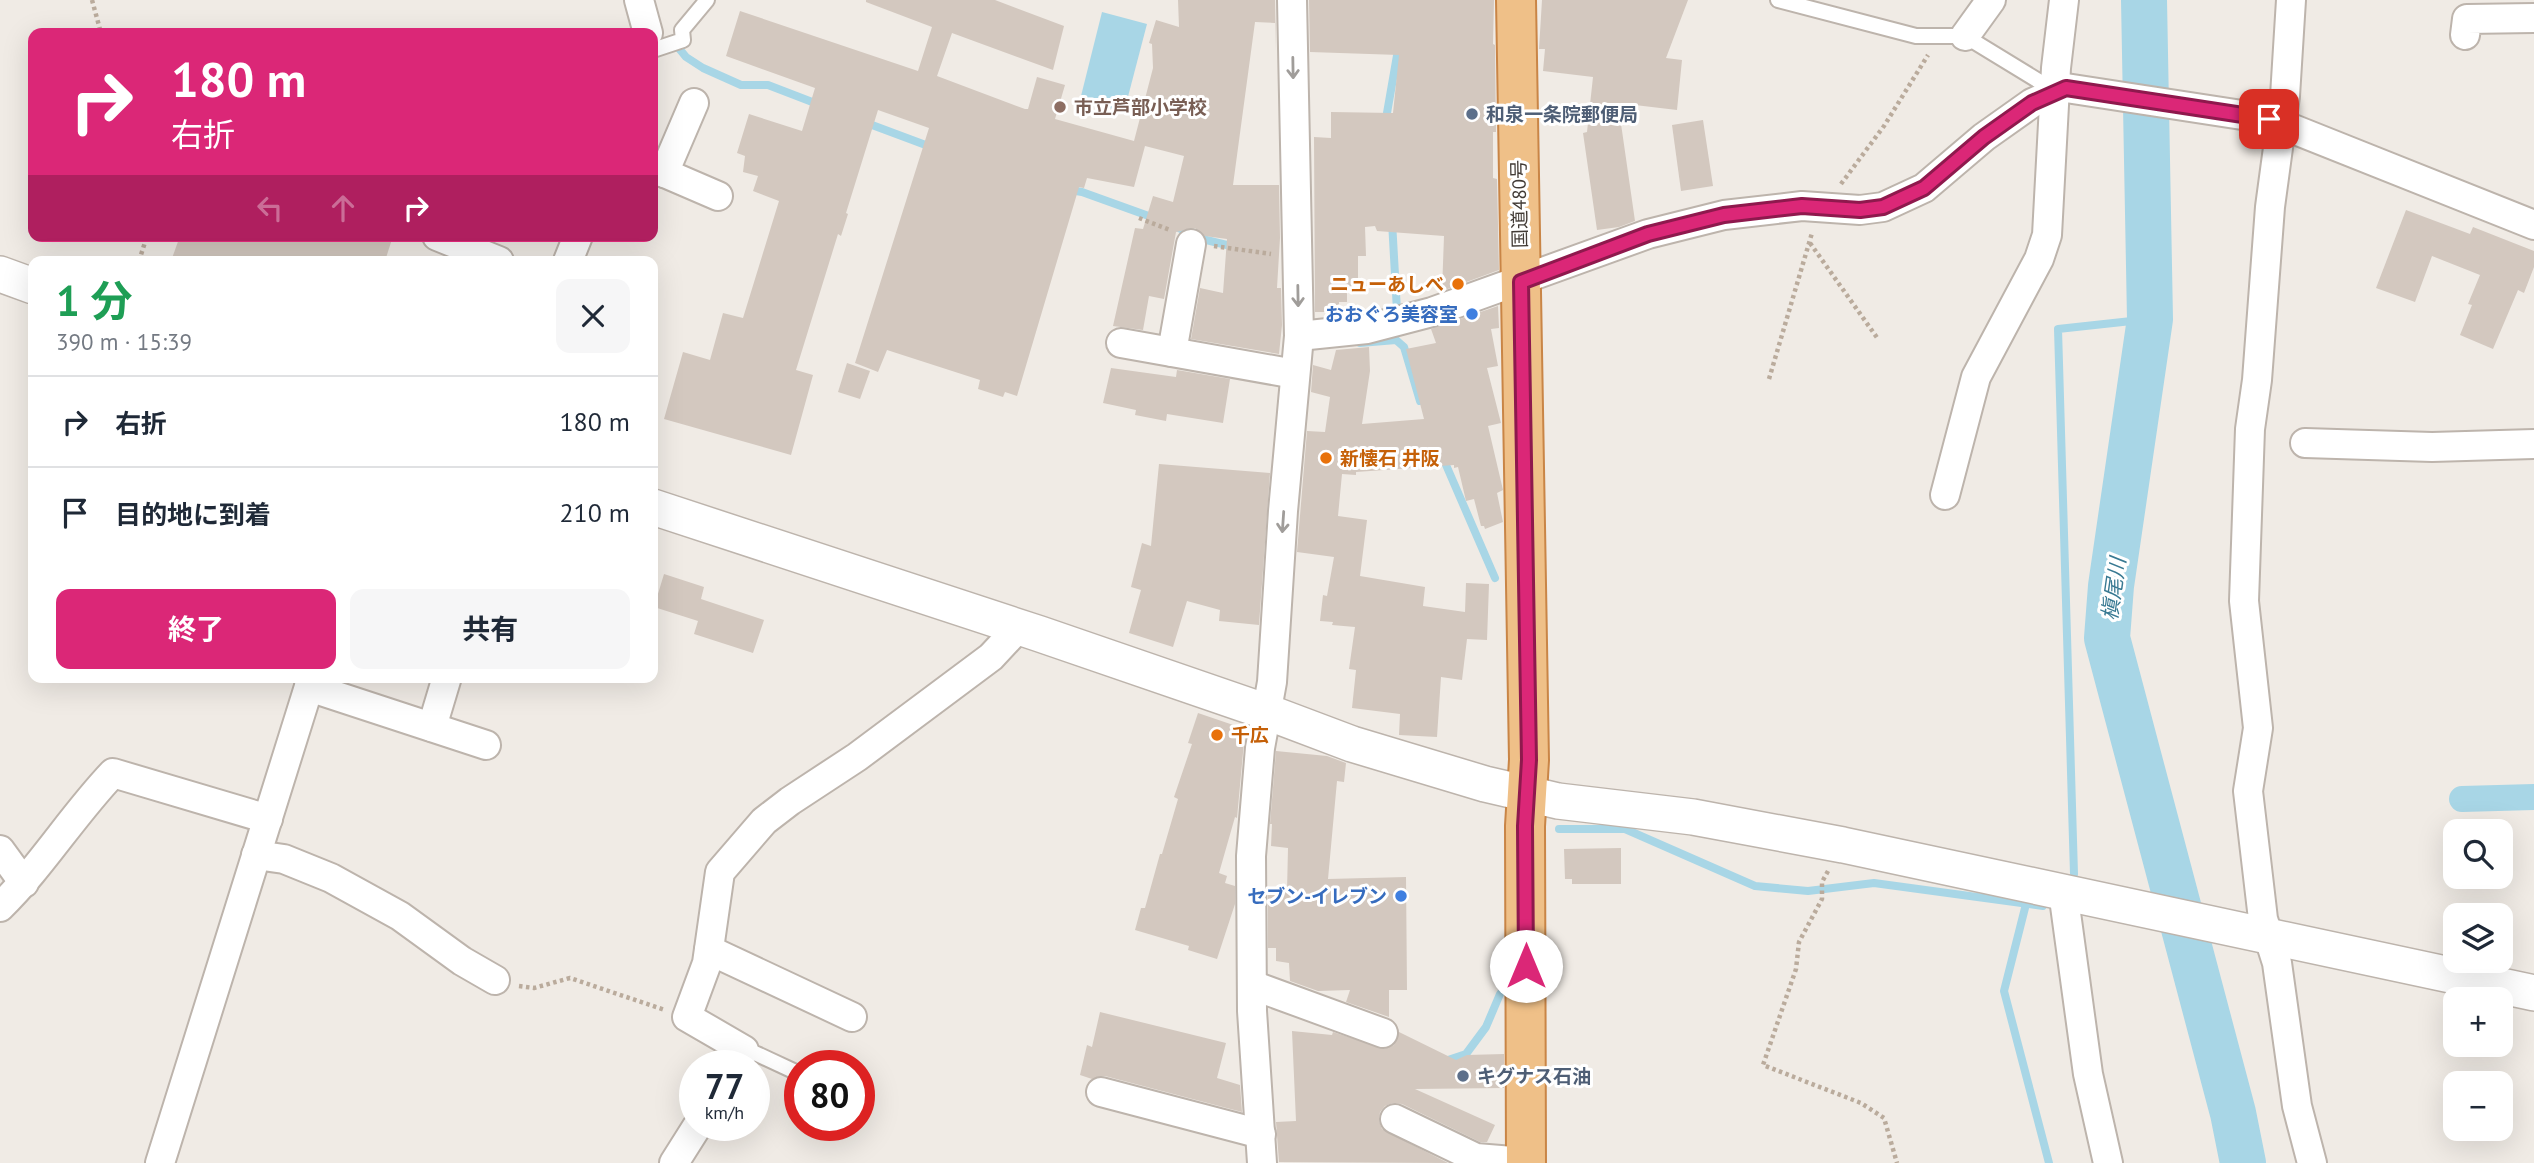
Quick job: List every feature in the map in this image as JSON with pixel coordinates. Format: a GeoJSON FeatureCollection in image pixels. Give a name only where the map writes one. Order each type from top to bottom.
{"type":"FeatureCollection","features":[{"type":"Feature","properties":{"kind":"highway","name":"国道480号"},"geometry":{"type":"LineString","coordinates":[[1516,0],[1529,733],[1525,826],[1526,1163]]}},
{"type":"Feature","properties":{"kind":"street"},"geometry":{"type":"LineString","coordinates":[[639,0],[647,28]]}},
{"type":"Feature","properties":{"kind":"street"},"geometry":{"type":"LineString","coordinates":[[1262,1163],[1252,985],[1251,856],[1260,748],[1272,682],[1299,336],[1292,0]]}},
{"type":"Feature","properties":{"kind":"street"},"geometry":{"type":"LineString","coordinates":[[1945,495],[1976,377],[2039,259],[2047,235],[2060,89],[2064,0]]}},
{"type":"Feature","properties":{"kind":"street"},"geometry":{"type":"LineString","coordinates":[[2291,0],[2285,96],[2275,122],[2257,380],[2250,429],[2244,601],[2258,728],[2248,791],[2264,934],[2277,962],[2297,1106],[2312,1163]]}},
{"type":"Feature","properties":{"kind":"street"},"geometry":{"type":"LineString","coordinates":[[1952,36],[1981,3]]}},
{"type":"Feature","properties":{"kind":"street"},"geometry":{"type":"LineString","coordinates":[[2467,18],[2534,18]]}},
{"type":"Feature","properties":{"kind":"street"},"geometry":{"type":"LineString","coordinates":[[1299,336],[1367,329],[1432,312],[1648,234],[1724,215],[1802,206],[1860,210],[1883,207],[1924,188],[1984,137],[2032,103],[2060,89],[2275,122],[2534,225]]}},
{"type":"Feature","properties":{"kind":"street"},"geometry":{"type":"LineString","coordinates":[[694,103],[669,182],[718,196]]}},
{"type":"Feature","properties":{"kind":"street"},"geometry":{"type":"LineString","coordinates":[[1172,352],[1191,244]]}},
{"type":"Feature","properties":{"kind":"street"},"geometry":{"type":"LineString","coordinates":[[450,247],[482,256]]}},
{"type":"Feature","properties":{"kind":"street"},"geometry":{"type":"LineString","coordinates":[[0,274],[28,284]]}},
{"type":"Feature","properties":{"kind":"street"},"geometry":{"type":"LineString","coordinates":[[1121,343],[1295,374]]}},
{"type":"Feature","properties":{"kind":"street"},"geometry":{"type":"LineString","coordinates":[[2305,443],[2432,447],[2534,444]]}},
{"type":"Feature","properties":{"kind":"street"},"geometry":{"type":"LineString","coordinates":[[658,509],[1019,627],[1352,744],[1485,784],[1558,801],[1693,817],[2074,893],[2534,993]]}},
{"type":"Feature","properties":{"kind":"street"},"geometry":{"type":"LineString","coordinates":[[729,1050],[687,1017],[707,963],[720,872],[764,821],[857,757],[991,657],[1019,627]]}},
{"type":"Feature","properties":{"kind":"street"},"geometry":{"type":"LineString","coordinates":[[160,1163],[311,683]]}},
{"type":"Feature","properties":{"kind":"street"},"geometry":{"type":"LineString","coordinates":[[314,683],[486,744]]}},
{"type":"Feature","properties":{"kind":"street"},"geometry":{"type":"LineString","coordinates":[[432,727],[445,683]]}},
{"type":"Feature","properties":{"kind":"street"},"geometry":{"type":"LineString","coordinates":[[0,907],[24,883],[83,805],[113,773],[268,819]]}},
{"type":"Feature","properties":{"kind":"street"},"geometry":{"type":"LineString","coordinates":[[0,850],[24,883]]}},
{"type":"Feature","properties":{"kind":"street"},"geometry":{"type":"LineString","coordinates":[[256,855],[284,859],[331,878],[400,916],[462,961],[495,980]]}},
{"type":"Feature","properties":{"kind":"street"},"geometry":{"type":"LineString","coordinates":[[2074,893],[2088,1074],[2108,1163]]}},
{"type":"Feature","properties":{"kind":"street"},"geometry":{"type":"LineString","coordinates":[[709,950],[807,983],[852,1017]]}},
{"type":"Feature","properties":{"kind":"street"},"geometry":{"type":"LineString","coordinates":[[1252,985],[1383,1033]]}},
{"type":"Feature","properties":{"kind":"street"},"geometry":{"type":"LineString","coordinates":[[1101,1092],[1261,1134]]}},
{"type":"Feature","properties":{"kind":"street"},"geometry":{"type":"LineString","coordinates":[[1395,1119],[1476,1158],[1526,1163]]}},
{"type":"Feature","properties":{"kind":"street"},"geometry":{"type":"LineString","coordinates":[[669,1156],[683,1141]]}},
{"type":"Feature","properties":{"kind":"lane"},"geometry":{"type":"LineString","coordinates":[[658,48],[683,40],[682,30],[707,0]]}},
{"type":"Feature","properties":{"kind":"lane"},"geometry":{"type":"LineString","coordinates":[[1778,0],[1916,36],[1952,36],[2060,89]]}},
{"type":"Feature","properties":{"kind":"path"},"geometry":{"type":"LineString","coordinates":[[92,0],[100,28]]}},
{"type":"Feature","properties":{"kind":"path"},"geometry":{"type":"LineString","coordinates":[[1824,208],[1952,36]]}},
{"type":"Feature","properties":{"kind":"path"},"geometry":{"type":"LineString","coordinates":[[1769,379],[1810,243],[1878,339]]}},
{"type":"Feature","properties":{"kind":"path"},"geometry":{"type":"LineString","coordinates":[[1822,882],[1822,899],[1799,942],[1796,968],[1763,1065],[1861,1103],[1884,1118],[1898,1163]]}},
{"type":"Feature","properties":{"kind":"path"},"geometry":{"type":"LineString","coordinates":[[495,980],[505,985],[534,988],[570,978],[687,1017]]}},
{"type":"Feature","properties":{"kind":"water"},"geometry":{"type":"Polygon","coordinates":[[[1102,12],[1147,24],[1124,112],[1080,100],[1102,12]]]}},
{"type":"Feature","properties":{"kind":"building"},"geometry":{"type":"Polygon","coordinates":[[[866,0],[995,0],[1064,26],[1053,70],[952,33],[937,76],[1025,109],[1028,109],[1037,77],[1065,85],[1055,119],[1134,141],[1153,68],[1152,44],[1149,43],[1156,20],[1179,27],[1178,0],[1275,0],[1276,51],[1275,23],[1255,22],[1233,185],[1279,185],[1277,288],[1281,288],[1282,325],[1279,354],[1191,339],[1200,288],[1223,293],[1227,239],[1205,236],[1195,228],[1176,232],[1164,299],[1149,296],[1143,330],[1113,326],[1135,228],[1143,229],[1153,196],[1173,202],[1184,156],[1145,146],[1134,187],[1087,178],[1084,188],[1079,187],[1017,396],[1005,392],[1003,397],[978,389],[980,380],[887,350],[878,372],[855,363],[929,128],[878,110],[846,213],[848,214],[841,236],[838,234],[796,370],[813,375],[791,455],[664,419],[683,352],[710,360],[723,313],[743,318],[779,201],[753,191],[758,176],[743,172],[745,156],[737,153],[749,114],[802,131],[815,88],[726,56],[740,11],[918,71],[932,27],[866,0]]]}},
{"type":"Feature","properties":{"kind":"building"},"geometry":{"type":"Polygon","coordinates":[[[1309,0],[1494,0],[1496,132],[1493,132],[1493,178],[1497,179],[1499,270],[1442,291],[1444,236],[1377,231],[1375,226],[1365,227],[1366,256],[1358,256],[1358,287],[1347,287],[1347,302],[1339,302],[1339,312],[1315,312],[1314,137],[1331,138],[1331,112],[1393,113],[1399,55],[1310,52],[1309,0]]]}},
{"type":"Feature","properties":{"kind":"building"},"geometry":{"type":"Polygon","coordinates":[[[1542,0],[1688,0],[1666,58],[1682,60],[1677,110],[1618,103],[1635,221],[1619,227],[1597,230],[1583,133],[1587,132],[1593,77],[1543,71],[1545,49],[1539,49],[1542,0]]]}},
{"type":"Feature","properties":{"kind":"building"},"geometry":{"type":"Polygon","coordinates":[[[1703,120],[1713,186],[1681,191],[1672,125],[1703,120]]]}},
{"type":"Feature","properties":{"kind":"building"},"geometry":{"type":"Polygon","coordinates":[[[2406,210],[2470,234],[2473,227],[2534,251],[2534,267],[2524,293],[2518,290],[2493,349],[2460,335],[2472,305],[2468,304],[2480,275],[2432,256],[2415,302],[2376,288],[2406,210]]]}},
{"type":"Feature","properties":{"kind":"building"},"geometry":{"type":"Polygon","coordinates":[[[178,242],[391,242],[387,256],[173,256],[178,242]]]}},
{"type":"Feature","properties":{"kind":"building"},"geometry":{"type":"Polygon","coordinates":[[[1498,306],[1499,328],[1491,329],[1498,366],[1487,368],[1501,423],[1488,426],[1503,490],[1497,493],[1503,522],[1485,529],[1481,526],[1474,499],[1466,501],[1458,467],[1454,468],[1454,465],[1356,472],[1356,475],[1342,474],[1338,516],[1367,520],[1360,576],[1425,587],[1423,606],[1465,612],[1466,583],[1489,584],[1487,640],[1467,639],[1462,680],[1441,677],[1437,737],[1399,735],[1400,714],[1352,708],[1356,670],[1349,669],[1355,627],[1320,621],[1323,595],[1327,596],[1334,557],[1297,552],[1307,431],[1325,432],[1330,397],[1311,392],[1313,365],[1331,370],[1336,350],[1369,347],[1370,371],[1362,424],[1424,419],[1406,349],[1436,343],[1431,329],[1498,306]]]}},
{"type":"Feature","properties":{"kind":"building"},"geometry":{"type":"Polygon","coordinates":[[[847,363],[870,371],[860,399],[838,392],[847,363]]]}},
{"type":"Feature","properties":{"kind":"building"},"geometry":{"type":"Polygon","coordinates":[[[1111,368],[1176,377],[1177,370],[1230,379],[1223,423],[1167,414],[1166,421],[1135,415],[1136,410],[1103,403],[1111,368]]]}},
{"type":"Feature","properties":{"kind":"building"},"geometry":{"type":"Polygon","coordinates":[[[1159,464],[1270,473],[1259,625],[1219,621],[1220,610],[1187,601],[1173,647],[1129,633],[1141,590],[1131,587],[1142,543],[1151,546],[1159,464]]]}},
{"type":"Feature","properties":{"kind":"building"},"geometry":{"type":"Polygon","coordinates":[[[664,574],[704,587],[701,599],[764,620],[753,653],[694,634],[698,621],[658,608],[658,594],[664,574]]]}},
{"type":"Feature","properties":{"kind":"building"},"geometry":{"type":"Polygon","coordinates":[[[1198,713],[1245,729],[1241,741],[1244,742],[1237,818],[1235,817],[1219,873],[1227,876],[1225,883],[1235,886],[1235,904],[1217,959],[1188,950],[1189,946],[1135,930],[1141,908],[1145,908],[1178,799],[1174,797],[1192,744],[1188,743],[1198,713]]]}},
{"type":"Feature","properties":{"kind":"building"},"geometry":{"type":"Polygon","coordinates":[[[1276,751],[1327,756],[1346,763],[1344,782],[1337,781],[1328,879],[1406,877],[1407,990],[1389,990],[1389,1017],[1346,1002],[1350,990],[1318,991],[1290,981],[1289,963],[1276,961],[1276,948],[1268,948],[1268,892],[1287,891],[1288,848],[1271,846],[1270,824],[1276,751]]]}},
{"type":"Feature","properties":{"kind":"building"},"geometry":{"type":"Polygon","coordinates":[[[1621,848],[1621,884],[1572,884],[1572,879],[1565,879],[1564,849],[1621,848]]]}},
{"type":"Feature","properties":{"kind":"building"},"geometry":{"type":"Polygon","coordinates":[[[1100,1012],[1226,1043],[1217,1078],[1240,1085],[1242,1112],[1105,1076],[1092,1079],[1080,1075],[1087,1045],[1092,1047],[1100,1012]]]}},
{"type":"Feature","properties":{"kind":"building"},"geometry":{"type":"Polygon","coordinates":[[[1292,1031],[1332,1035],[1333,1032],[1385,1049],[1394,1045],[1399,1032],[1456,1060],[1467,1055],[1504,1054],[1504,1088],[1415,1089],[1495,1125],[1487,1142],[1480,1142],[1402,1104],[1393,1103],[1380,1112],[1382,1129],[1448,1163],[1279,1162],[1276,1122],[1296,1121],[1292,1031]]]}},
{"type":"Feature","properties":{"kind":"waterway","name":"槇尾川"},"geometry":{"type":"LineString","coordinates":[[2144,0],[2150,319],[2111,586],[2107,638],[2233,1113],[2243,1163]]}},
{"type":"Feature","properties":{"kind":"waterway"},"geometry":{"type":"LineString","coordinates":[[1388,121],[1387,113],[1399,44]]}},
{"type":"Feature","properties":{"kind":"waterway"},"geometry":{"type":"LineString","coordinates":[[677,46],[686,57],[703,68],[741,85],[768,85],[820,105]]}},
{"type":"Feature","properties":{"kind":"waterway"},"geometry":{"type":"LineString","coordinates":[[864,122],[931,147]]}},
{"type":"Feature","properties":{"kind":"waterway"},"geometry":{"type":"LineString","coordinates":[[1070,190],[1157,219]]}},
{"type":"Feature","properties":{"kind":"waterway"},"geometry":{"type":"LineString","coordinates":[[1392,221],[1397,311]]}},
{"type":"Feature","properties":{"kind":"waterway"},"geometry":{"type":"LineString","coordinates":[[1175,226],[1198,238],[1235,247]]}},
{"type":"Feature","properties":{"kind":"waterway"},"geometry":{"type":"LineString","coordinates":[[2074,874],[2058,329],[2150,319]]}},
{"type":"Feature","properties":{"kind":"waterway"},"geometry":{"type":"LineString","coordinates":[[1360,343],[1396,340],[1404,347],[1420,401]]}},
{"type":"Feature","properties":{"kind":"waterway"},"geometry":{"type":"LineString","coordinates":[[1443,458],[1495,578]]}},
{"type":"Feature","properties":{"kind":"waterway"},"geometry":{"type":"LineString","coordinates":[[2462,799],[2534,797]]}},
{"type":"Feature","properties":{"kind":"waterway"},"geometry":{"type":"LineString","coordinates":[[1559,829],[1625,829],[1755,886],[1808,891],[1874,883],[2043,906],[2047,901]]}},
{"type":"Feature","properties":{"kind":"waterway"},"geometry":{"type":"LineString","coordinates":[[2026,904],[2004,991],[2049,1163]]}},
{"type":"Feature","properties":{"kind":"waterway"},"geometry":{"type":"LineString","coordinates":[[1445,1061],[1466,1054],[1486,1027],[1500,994]]}},
{"type":"Feature","properties":{"kind":"place","name":"市立芦部小学校"},"geometry":{"type":"Point","coordinates":[1060,107]}},
{"type":"Feature","properties":{"kind":"place","name":"和泉一条院郵便局"},"geometry":{"type":"Point","coordinates":[1472,114]}},
{"type":"Feature","properties":{"kind":"place","name":"ニューあしべ"},"geometry":{"type":"Point","coordinates":[1458,284]}},
{"type":"Feature","properties":{"kind":"place","name":"おおぐろ美容室"},"geometry":{"type":"Point","coordinates":[1472,314]}},
{"type":"Feature","properties":{"kind":"place","name":"新懐石 井阪"},"geometry":{"type":"Point","coordinates":[1326,458]}},
{"type":"Feature","properties":{"kind":"place","name":"千広"},"geometry":{"type":"Point","coordinates":[1217,735]}},
{"type":"Feature","properties":{"kind":"place","name":"セブン-イレブン"},"geometry":{"type":"Point","coordinates":[1401,896]}},
{"type":"Feature","properties":{"kind":"place","name":"キグナス石油"},"geometry":{"type":"Point","coordinates":[1463,1076]}},
{"type":"Feature","properties":{"kind":"route"},"geometry":{"type":"LineString","coordinates":[[1526,966],[1525,826],[1529,760],[1521,282],[1648,234],[1724,215],[1802,206],[1860,210],[1883,207],[1924,188],[1984,137],[2055,90],[2066,88],[2269,119]]}}]}
